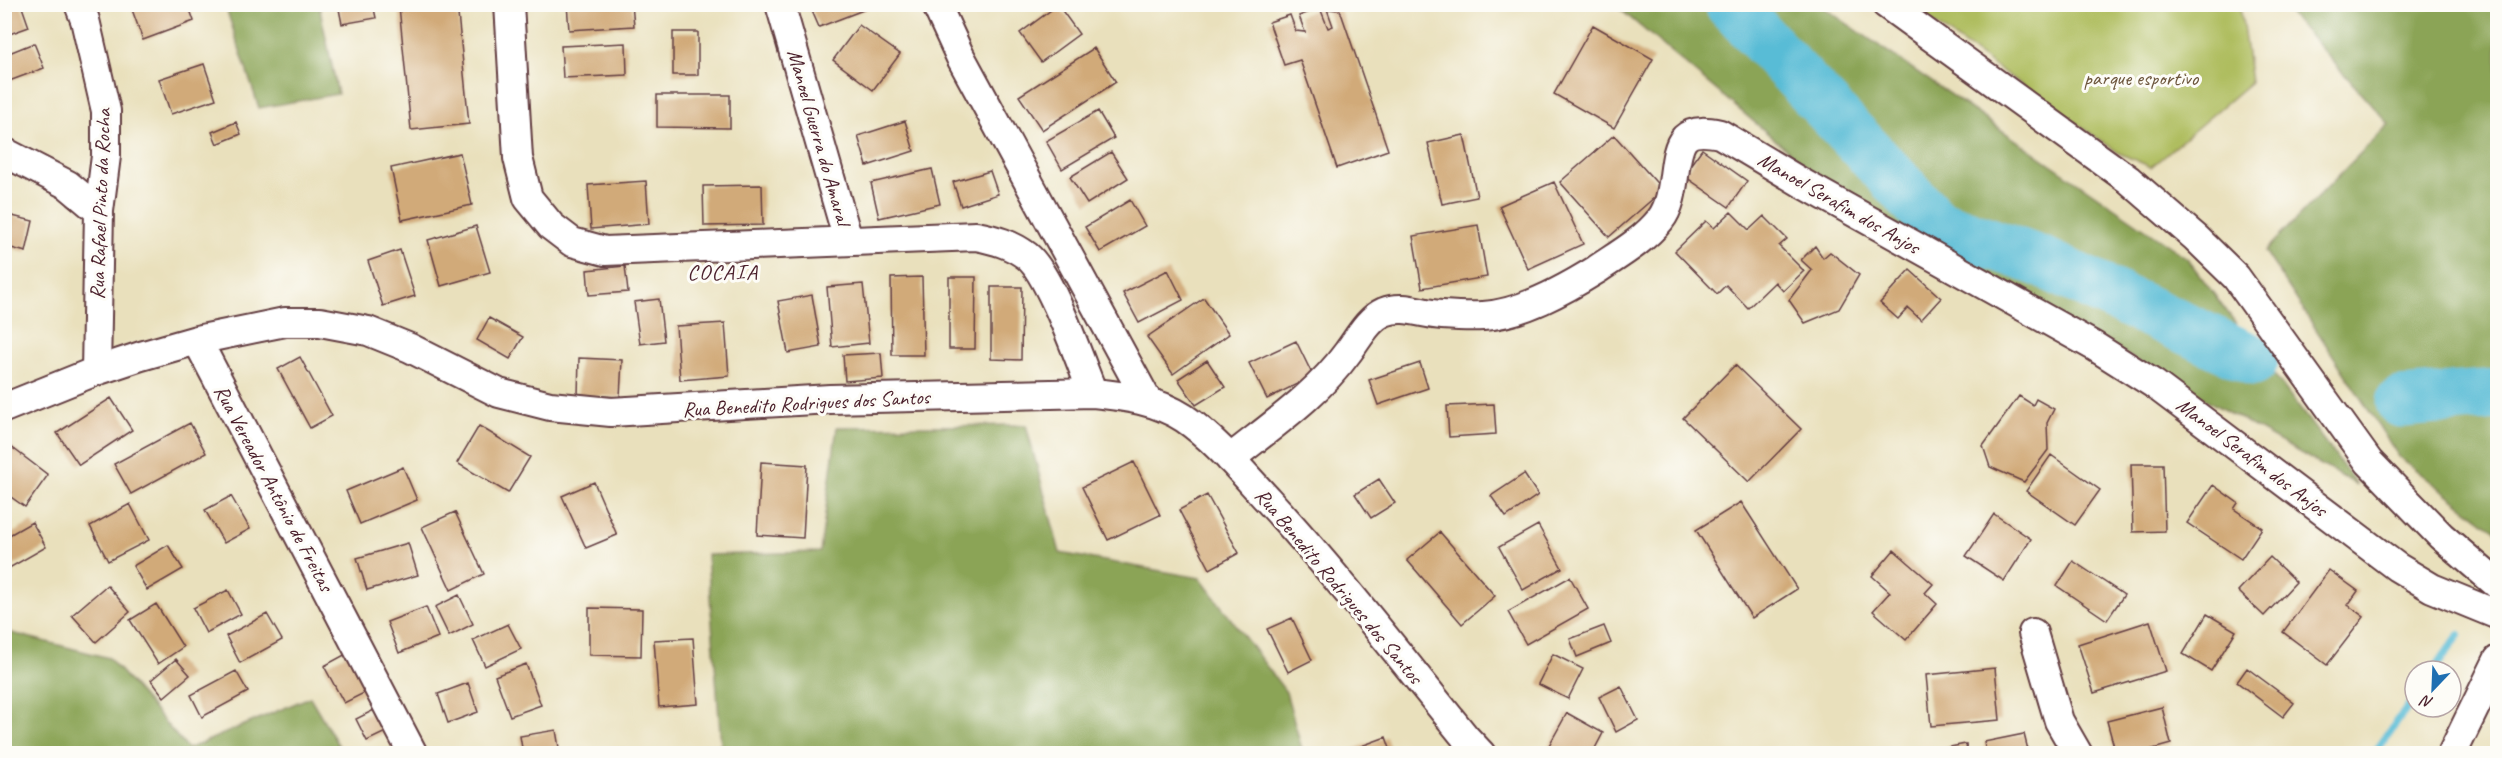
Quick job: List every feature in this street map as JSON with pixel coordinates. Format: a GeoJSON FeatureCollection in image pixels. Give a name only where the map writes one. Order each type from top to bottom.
{"type":"FeatureCollection","features":[{"type":"Feature","properties":{"kind":"street","name":"Rua Rafael Pinto da Rocha"},"geometry":{"type":"LineString","coordinates":[[79,4],[85,20],[106,111],[106,156],[99,211],[96,371]]}},
{"type":"Feature","properties":{"kind":"street","name":"Manoel Guerra do Amaral"},"geometry":{"type":"LineString","coordinates":[[509,4],[518,158],[528,198],[550,226],[572,242],[605,251],[848,240],[780,4]]}},
{"type":"Feature","properties":{"kind":"street"},"geometry":{"type":"LineString","coordinates":[[936,4],[960,56],[1148,402]]}},
{"type":"Feature","properties":{"kind":"street"},"geometry":{"type":"LineString","coordinates":[[1886,4],[2129,180],[2196,238],[2236,277],[2369,462],[2441,536],[2498,585]]}},
{"type":"Feature","properties":{"kind":"street","name":"Manoel Serafim dos Anjos"},"geometry":{"type":"LineString","coordinates":[[1230,459],[1332,374],[1364,328],[1381,314],[1399,307],[1439,315],[1484,316],[1524,306],[1567,288],[1634,245],[1660,220],[1667,208],[1672,196],[1679,151],[1686,137],[1696,132],[1708,131],[1720,134],[1822,195],[2094,346],[2163,391],[2397,567],[2432,588],[2498,615]]}},
{"type":"Feature","properties":{"kind":"street"},"geometry":{"type":"LineString","coordinates":[[4,152],[68,185],[99,211]]}},
{"type":"Feature","properties":{"kind":"street"},"geometry":{"type":"LineString","coordinates":[[848,240],[976,236],[1003,241],[1029,258],[1048,285],[1093,393]]}},
{"type":"Feature","properties":{"kind":"street","name":"Rua Benedito Rodrigues dos Santos"},"geometry":{"type":"LineString","coordinates":[[4,408],[96,371],[197,340],[285,322],[320,322],[368,332],[410,348],[499,393],[550,406],[611,412],[830,399],[1093,393],[1129,396],[1184,418],[1230,459],[1321,557],[1466,738],[1481,753]]}},
{"type":"Feature","properties":{"kind":"street","name":"Rua Vereador Antônio de Freitas"},"geometry":{"type":"LineString","coordinates":[[197,340],[413,753]]}},
{"type":"Feature","properties":{"kind":"street"},"geometry":{"type":"LineString","coordinates":[[2033,633],[2059,721],[2078,753]]}},
{"type":"Feature","properties":{"kind":"street"},"geometry":{"type":"LineString","coordinates":[[2452,753],[2498,660]]}},
{"type":"Feature","properties":{"kind":"green space"},"geometry":{"type":"Polygon","coordinates":[[[225,5],[319,5],[338,94],[259,108],[225,5]]]}},
{"type":"Feature","properties":{"kind":"green space"},"geometry":{"type":"Polygon","coordinates":[[[1615,5],[1820,5],[2187,258],[2357,485],[1835,190],[1615,5]]]}},
{"type":"Feature","properties":{"kind":"green space","name":"parque esportivo"},"geometry":{"type":"Polygon","coordinates":[[[1908,5],[2240,5],[2251,82],[2151,167],[2119,153],[1908,5]]]}},
{"type":"Feature","properties":{"kind":"green space"},"geometry":{"type":"Polygon","coordinates":[[[2282,5],[2497,5],[2497,532],[2399,457],[2265,251],[2389,124],[2282,5]]]}},
{"type":"Feature","properties":{"kind":"green space"},"geometry":{"type":"Polygon","coordinates":[[[1026,425],[1060,553],[1200,578],[1286,692],[1303,753],[694,753],[721,745],[707,555],[820,552],[837,427],[1026,425]]]}},
{"type":"Feature","properties":{"kind":"green space"},"geometry":{"type":"Polygon","coordinates":[[[4,631],[109,658],[188,749],[310,697],[343,753],[5,753],[4,631]]]}},
{"type":"Feature","properties":{"kind":"building"},"geometry":{"type":"Polygon","coordinates":[[[4,4],[21,4],[29,27],[4,36],[4,4]]]}},
{"type":"Feature","properties":{"kind":"building"},"geometry":{"type":"Polygon","coordinates":[[[130,4],[188,4],[194,21],[143,40],[130,4]]]}},
{"type":"Feature","properties":{"kind":"building"},"geometry":{"type":"Polygon","coordinates":[[[338,4],[373,4],[376,18],[342,24],[338,4]]]}},
{"type":"Feature","properties":{"kind":"building"},"geometry":{"type":"Polygon","coordinates":[[[457,4],[469,124],[411,130],[399,6],[457,4]]]}},
{"type":"Feature","properties":{"kind":"building"},"geometry":{"type":"Polygon","coordinates":[[[567,4],[632,4],[634,26],[569,30],[567,4]]]}},
{"type":"Feature","properties":{"kind":"building"},"geometry":{"type":"Polygon","coordinates":[[[809,4],[870,4],[871,7],[819,27],[809,4]]]}},
{"type":"Feature","properties":{"kind":"building"},"geometry":{"type":"Polygon","coordinates":[[[1058,5],[1079,34],[1041,62],[1020,33],[1058,5]]]}},
{"type":"Feature","properties":{"kind":"building"},"geometry":{"type":"Polygon","coordinates":[[[1320,8],[1328,28],[1333,26],[1327,9],[1340,10],[1388,150],[1337,168],[1300,60],[1284,65],[1269,22],[1290,15],[1296,31],[1305,32],[1299,16],[1320,8]]]}},
{"type":"Feature","properties":{"kind":"building"},"geometry":{"type":"Polygon","coordinates":[[[859,25],[900,54],[873,90],[833,60],[859,25]]]}},
{"type":"Feature","properties":{"kind":"building"},"geometry":{"type":"Polygon","coordinates":[[[1593,25],[1653,59],[1614,128],[1554,94],[1593,25]]]}},
{"type":"Feature","properties":{"kind":"building"},"geometry":{"type":"Polygon","coordinates":[[[673,32],[698,32],[698,75],[673,75],[673,32]]]}},
{"type":"Feature","properties":{"kind":"building"},"geometry":{"type":"Polygon","coordinates":[[[34,43],[44,68],[4,83],[4,55],[34,43]]]}},
{"type":"Feature","properties":{"kind":"building"},"geometry":{"type":"Polygon","coordinates":[[[626,43],[627,75],[563,78],[561,46],[626,43]]]}},
{"type":"Feature","properties":{"kind":"building"},"geometry":{"type":"Polygon","coordinates":[[[1094,48],[1116,82],[1042,130],[1019,96],[1094,48]]]}},
{"type":"Feature","properties":{"kind":"building"},"geometry":{"type":"Polygon","coordinates":[[[204,64],[216,99],[171,114],[159,79],[204,64]]]}},
{"type":"Feature","properties":{"kind":"building"},"geometry":{"type":"Polygon","coordinates":[[[657,95],[730,95],[730,128],[657,127],[657,95]]]}},
{"type":"Feature","properties":{"kind":"building"},"geometry":{"type":"Polygon","coordinates":[[[1098,111],[1114,138],[1062,169],[1046,141],[1098,111]]]}},
{"type":"Feature","properties":{"kind":"building"},"geometry":{"type":"Polygon","coordinates":[[[905,121],[914,151],[867,166],[858,136],[905,121]]]}},
{"type":"Feature","properties":{"kind":"building"},"geometry":{"type":"Polygon","coordinates":[[[236,122],[241,134],[217,144],[212,132],[236,122]]]}},
{"type":"Feature","properties":{"kind":"building"},"geometry":{"type":"Polygon","coordinates":[[[1464,135],[1477,197],[1442,204],[1428,143],[1464,135]]]}},
{"type":"Feature","properties":{"kind":"building"},"geometry":{"type":"Polygon","coordinates":[[[1614,135],[1663,190],[1609,237],[1560,182],[1614,135]]]}},
{"type":"Feature","properties":{"kind":"building"},"geometry":{"type":"Polygon","coordinates":[[[1702,149],[1747,181],[1729,207],[1683,175],[1702,149]]]}},
{"type":"Feature","properties":{"kind":"building"},"geometry":{"type":"Polygon","coordinates":[[[1111,152],[1128,178],[1087,204],[1070,177],[1111,152]]]}},
{"type":"Feature","properties":{"kind":"building"},"geometry":{"type":"Polygon","coordinates":[[[460,153],[472,205],[402,220],[391,168],[460,153]]]}},
{"type":"Feature","properties":{"kind":"building"},"geometry":{"type":"Polygon","coordinates":[[[932,169],[940,204],[879,218],[871,183],[932,169]]]}},
{"type":"Feature","properties":{"kind":"building"},"geometry":{"type":"Polygon","coordinates":[[[990,171],[998,194],[961,206],[953,182],[990,171]]]}},
{"type":"Feature","properties":{"kind":"building"},"geometry":{"type":"Polygon","coordinates":[[[646,181],[649,224],[591,229],[588,185],[646,181]]]}},
{"type":"Feature","properties":{"kind":"building"},"geometry":{"type":"Polygon","coordinates":[[[1554,182],[1583,244],[1528,269],[1499,206],[1554,182]]]}},
{"type":"Feature","properties":{"kind":"building"},"geometry":{"type":"Polygon","coordinates":[[[762,185],[763,225],[704,226],[703,186],[762,185]]]}},
{"type":"Feature","properties":{"kind":"building"},"geometry":{"type":"Polygon","coordinates":[[[1130,200],[1145,226],[1100,252],[1085,227],[1130,200]]]}},
{"type":"Feature","properties":{"kind":"building"},"geometry":{"type":"Polygon","coordinates":[[[1731,212],[1749,230],[1764,216],[1787,239],[1779,246],[1804,271],[1783,291],[1775,282],[1748,308],[1726,285],[1717,294],[1675,251],[1706,221],[1714,228],[1731,212]]]}},
{"type":"Feature","properties":{"kind":"building"},"geometry":{"type":"Polygon","coordinates":[[[4,214],[33,221],[26,252],[4,246],[4,214]]]}},
{"type":"Feature","properties":{"kind":"building"},"geometry":{"type":"Polygon","coordinates":[[[1478,225],[1487,277],[1422,288],[1413,236],[1478,225]]]}},
{"type":"Feature","properties":{"kind":"building"},"geometry":{"type":"Polygon","coordinates":[[[476,226],[490,272],[441,286],[428,240],[476,226]]]}},
{"type":"Feature","properties":{"kind":"building"},"geometry":{"type":"Polygon","coordinates":[[[1815,246],[1823,258],[1830,252],[1859,275],[1839,309],[1805,323],[1789,300],[1812,270],[1801,260],[1815,246]]]}},
{"type":"Feature","properties":{"kind":"building"},"geometry":{"type":"Polygon","coordinates":[[[400,250],[415,296],[383,306],[368,261],[400,250]]]}},
{"type":"Feature","properties":{"kind":"building"},"geometry":{"type":"Polygon","coordinates":[[[625,266],[628,292],[589,295],[587,270],[625,266]]]}},
{"type":"Feature","properties":{"kind":"building"},"geometry":{"type":"Polygon","coordinates":[[[1168,270],[1183,300],[1139,323],[1123,293],[1168,270]]]}},
{"type":"Feature","properties":{"kind":"building"},"geometry":{"type":"Polygon","coordinates":[[[1910,270],[1941,298],[1921,320],[1908,308],[1898,319],[1880,303],[1910,270]]]}},
{"type":"Feature","properties":{"kind":"building"},"geometry":{"type":"Polygon","coordinates":[[[922,277],[924,355],[892,355],[891,278],[922,277]]]}},
{"type":"Feature","properties":{"kind":"building"},"geometry":{"type":"Polygon","coordinates":[[[949,277],[976,277],[975,349],[949,349],[949,277]]]}},
{"type":"Feature","properties":{"kind":"building"},"geometry":{"type":"Polygon","coordinates":[[[863,284],[869,343],[832,347],[827,287],[863,284]]]}},
{"type":"Feature","properties":{"kind":"building"},"geometry":{"type":"Polygon","coordinates":[[[991,287],[1022,287],[1021,360],[991,359],[991,287]]]}},
{"type":"Feature","properties":{"kind":"building"},"geometry":{"type":"Polygon","coordinates":[[[812,295],[821,347],[788,353],[778,301],[812,295]]]}},
{"type":"Feature","properties":{"kind":"building"},"geometry":{"type":"Polygon","coordinates":[[[1204,298],[1229,334],[1173,374],[1147,337],[1204,298]]]}},
{"type":"Feature","properties":{"kind":"building"},"geometry":{"type":"Polygon","coordinates":[[[659,299],[664,341],[640,344],[634,302],[659,299]]]}},
{"type":"Feature","properties":{"kind":"building"},"geometry":{"type":"Polygon","coordinates":[[[489,318],[523,337],[510,359],[477,340],[489,318]]]}},
{"type":"Feature","properties":{"kind":"building"},"geometry":{"type":"Polygon","coordinates":[[[725,323],[729,376],[680,380],[676,326],[725,323]]]}},
{"type":"Feature","properties":{"kind":"building"},"geometry":{"type":"Polygon","coordinates":[[[1296,341],[1313,376],[1267,399],[1249,363],[1296,341]]]}},
{"type":"Feature","properties":{"kind":"building"},"geometry":{"type":"Polygon","coordinates":[[[881,353],[883,378],[845,381],[843,355],[881,353]]]}},
{"type":"Feature","properties":{"kind":"building"},"geometry":{"type":"Polygon","coordinates":[[[300,357],[332,416],[310,428],[278,369],[300,357]]]}},
{"type":"Feature","properties":{"kind":"building"},"geometry":{"type":"Polygon","coordinates":[[[579,358],[622,360],[620,397],[578,395],[579,358]]]}},
{"type":"Feature","properties":{"kind":"building"},"geometry":{"type":"Polygon","coordinates":[[[1207,360],[1225,387],[1196,405],[1178,379],[1207,360]]]}},
{"type":"Feature","properties":{"kind":"building"},"geometry":{"type":"Polygon","coordinates":[[[1420,363],[1428,388],[1378,405],[1369,380],[1420,363]]]}},
{"type":"Feature","properties":{"kind":"building"},"geometry":{"type":"Polygon","coordinates":[[[1735,365],[1801,429],[1749,482],[1683,418],[1735,365]]]}},
{"type":"Feature","properties":{"kind":"building"},"geometry":{"type":"Polygon","coordinates":[[[2019,396],[2033,405],[2036,399],[2054,409],[2047,423],[2048,450],[2024,482],[1990,467],[1983,446],[2019,396]]]}},
{"type":"Feature","properties":{"kind":"building"},"geometry":{"type":"Polygon","coordinates":[[[111,398],[132,430],[79,465],[57,433],[111,398]]]}},
{"type":"Feature","properties":{"kind":"building"},"geometry":{"type":"Polygon","coordinates":[[[1494,404],[1496,434],[1449,437],[1447,406],[1494,404]]]}},
{"type":"Feature","properties":{"kind":"building"},"geometry":{"type":"Polygon","coordinates":[[[190,423],[206,453],[131,494],[114,464],[190,423]]]}},
{"type":"Feature","properties":{"kind":"building"},"geometry":{"type":"Polygon","coordinates":[[[479,426],[530,457],[508,493],[457,463],[479,426]]]}},
{"type":"Feature","properties":{"kind":"building"},"geometry":{"type":"Polygon","coordinates":[[[10,446],[48,475],[25,507],[4,492],[4,453],[10,446]]]}},
{"type":"Feature","properties":{"kind":"building"},"geometry":{"type":"Polygon","coordinates":[[[2051,455],[2100,490],[2075,525],[2026,491],[2051,455]]]}},
{"type":"Feature","properties":{"kind":"building"},"geometry":{"type":"Polygon","coordinates":[[[761,462],[807,465],[803,538],[757,535],[761,462]]]}},
{"type":"Feature","properties":{"kind":"building"},"geometry":{"type":"Polygon","coordinates":[[[1134,462],[1160,515],[1108,540],[1082,487],[1134,462]]]}},
{"type":"Feature","properties":{"kind":"building"},"geometry":{"type":"Polygon","coordinates":[[[2131,464],[2163,464],[2165,531],[2133,532],[2131,464]]]}},
{"type":"Feature","properties":{"kind":"building"},"geometry":{"type":"Polygon","coordinates":[[[403,467],[417,500],[360,524],[346,491],[403,467]]]}},
{"type":"Feature","properties":{"kind":"building"},"geometry":{"type":"Polygon","coordinates":[[[1524,474],[1538,495],[1506,517],[1491,496],[1524,474]]]}},
{"type":"Feature","properties":{"kind":"building"},"geometry":{"type":"Polygon","coordinates":[[[1379,479],[1395,503],[1371,518],[1355,494],[1379,479]]]}},
{"type":"Feature","properties":{"kind":"building"},"geometry":{"type":"Polygon","coordinates":[[[594,482],[617,535],[586,548],[562,496],[594,482]]]}},
{"type":"Feature","properties":{"kind":"building"},"geometry":{"type":"Polygon","coordinates":[[[2213,485],[2238,503],[2234,509],[2262,528],[2241,559],[2187,523],[2213,485]]]}},
{"type":"Feature","properties":{"kind":"building"},"geometry":{"type":"Polygon","coordinates":[[[1207,495],[1239,553],[1210,569],[1179,510],[1207,495]]]}},
{"type":"Feature","properties":{"kind":"building"},"geometry":{"type":"Polygon","coordinates":[[[231,496],[250,529],[224,543],[205,510],[231,496]]]}},
{"type":"Feature","properties":{"kind":"building"},"geometry":{"type":"Polygon","coordinates":[[[1741,502],[1797,589],[1752,618],[1696,530],[1741,502]]]}},
{"type":"Feature","properties":{"kind":"building"},"geometry":{"type":"Polygon","coordinates":[[[130,504],[149,540],[108,561],[90,526],[130,504]]]}},
{"type":"Feature","properties":{"kind":"building"},"geometry":{"type":"Polygon","coordinates":[[[455,512],[484,574],[451,590],[422,527],[455,512]]]}},
{"type":"Feature","properties":{"kind":"building"},"geometry":{"type":"Polygon","coordinates":[[[1994,514],[2031,539],[2004,581],[1966,556],[1994,514]]]}},
{"type":"Feature","properties":{"kind":"building"},"geometry":{"type":"Polygon","coordinates":[[[32,522],[46,547],[4,571],[4,538],[32,522]]]}},
{"type":"Feature","properties":{"kind":"building"},"geometry":{"type":"Polygon","coordinates":[[[1538,525],[1562,568],[1523,590],[1499,547],[1538,525]]]}},
{"type":"Feature","properties":{"kind":"building"},"geometry":{"type":"Polygon","coordinates":[[[1440,532],[1495,596],[1462,624],[1407,560],[1440,532]]]}},
{"type":"Feature","properties":{"kind":"building"},"geometry":{"type":"Polygon","coordinates":[[[408,543],[418,575],[367,590],[357,558],[408,543]]]}},
{"type":"Feature","properties":{"kind":"building"},"geometry":{"type":"Polygon","coordinates":[[[168,545],[183,569],[147,590],[133,566],[168,545]]]}},
{"type":"Feature","properties":{"kind":"building"},"geometry":{"type":"Polygon","coordinates":[[[1894,550],[1933,584],[1925,593],[1937,604],[1906,640],[1873,611],[1890,592],[1872,576],[1894,550]]]}},
{"type":"Feature","properties":{"kind":"building"},"geometry":{"type":"Polygon","coordinates":[[[2270,557],[2296,582],[2264,616],[2238,591],[2270,557]]]}},
{"type":"Feature","properties":{"kind":"building"},"geometry":{"type":"Polygon","coordinates":[[[2073,561],[2124,595],[2107,620],[2057,586],[2073,561]]]}},
{"type":"Feature","properties":{"kind":"building"},"geometry":{"type":"Polygon","coordinates":[[[2329,570],[2358,591],[2348,605],[2364,617],[2327,665],[2283,632],[2329,570]]]}},
{"type":"Feature","properties":{"kind":"building"},"geometry":{"type":"Polygon","coordinates":[[[1570,577],[1588,609],[1526,644],[1508,612],[1570,577]]]}},
{"type":"Feature","properties":{"kind":"building"},"geometry":{"type":"Polygon","coordinates":[[[107,585],[130,612],[96,642],[72,615],[107,585]]]}},
{"type":"Feature","properties":{"kind":"building"},"geometry":{"type":"Polygon","coordinates":[[[228,590],[241,614],[206,633],[193,608],[228,590]]]}},
{"type":"Feature","properties":{"kind":"building"},"geometry":{"type":"Polygon","coordinates":[[[459,595],[473,624],[449,636],[435,607],[459,595]]]}},
{"type":"Feature","properties":{"kind":"building"},"geometry":{"type":"Polygon","coordinates":[[[156,604],[183,647],[158,664],[130,620],[156,604]]]}},
{"type":"Feature","properties":{"kind":"building"},"geometry":{"type":"Polygon","coordinates":[[[426,607],[438,637],[399,653],[387,622],[426,607]]]}},
{"type":"Feature","properties":{"kind":"building"},"geometry":{"type":"Polygon","coordinates":[[[589,608],[642,609],[641,656],[589,655],[589,608]]]}},
{"type":"Feature","properties":{"kind":"building"},"geometry":{"type":"Polygon","coordinates":[[[267,614],[282,640],[240,663],[226,636],[267,614]]]}},
{"type":"Feature","properties":{"kind":"building"},"geometry":{"type":"Polygon","coordinates":[[[2207,614],[2236,631],[2211,671],[2183,654],[2207,614]]]}},
{"type":"Feature","properties":{"kind":"building"},"geometry":{"type":"Polygon","coordinates":[[[1292,618],[1312,660],[1288,672],[1267,629],[1292,618]]]}},
{"type":"Feature","properties":{"kind":"building"},"geometry":{"type":"Polygon","coordinates":[[[2150,621],[2166,671],[2094,693],[2078,644],[2150,621]]]}},
{"type":"Feature","properties":{"kind":"building"},"geometry":{"type":"Polygon","coordinates":[[[508,624],[521,649],[485,666],[473,640],[508,624]]]}},
{"type":"Feature","properties":{"kind":"building"},"geometry":{"type":"Polygon","coordinates":[[[1604,626],[1611,643],[1577,657],[1570,639],[1604,626]]]}},
{"type":"Feature","properties":{"kind":"building"},"geometry":{"type":"Polygon","coordinates":[[[693,638],[698,704],[659,707],[654,640],[693,638]]]}},
{"type":"Feature","properties":{"kind":"building"},"geometry":{"type":"Polygon","coordinates":[[[348,653],[368,691],[344,703],[324,666],[348,653]]]}},
{"type":"Feature","properties":{"kind":"building"},"geometry":{"type":"Polygon","coordinates":[[[1553,654],[1583,669],[1568,699],[1538,684],[1553,654]]]}},
{"type":"Feature","properties":{"kind":"building"},"geometry":{"type":"Polygon","coordinates":[[[176,659],[190,675],[164,697],[151,680],[176,659]]]}},
{"type":"Feature","properties":{"kind":"building"},"geometry":{"type":"Polygon","coordinates":[[[526,664],[541,705],[510,716],[495,676],[526,664]]]}},
{"type":"Feature","properties":{"kind":"building"},"geometry":{"type":"Polygon","coordinates":[[[1995,668],[2000,720],[1931,726],[1926,675],[1995,668]]]}},
{"type":"Feature","properties":{"kind":"building"},"geometry":{"type":"Polygon","coordinates":[[[2247,668],[2294,703],[2283,717],[2237,682],[2247,668]]]}},
{"type":"Feature","properties":{"kind":"building"},"geometry":{"type":"Polygon","coordinates":[[[236,671],[248,692],[202,717],[191,695],[236,671]]]}},
{"type":"Feature","properties":{"kind":"building"},"geometry":{"type":"Polygon","coordinates":[[[468,683],[478,712],[448,723],[438,694],[468,683]]]}},
{"type":"Feature","properties":{"kind":"building"},"geometry":{"type":"Polygon","coordinates":[[[1621,686],[1638,720],[1616,732],[1599,697],[1621,686]]]}},
{"type":"Feature","properties":{"kind":"building"},"geometry":{"type":"Polygon","coordinates":[[[380,707],[392,729],[367,741],[356,719],[380,707]]]}},
{"type":"Feature","properties":{"kind":"building"},"geometry":{"type":"Polygon","coordinates":[[[2162,707],[2171,744],[2135,754],[2116,754],[2107,721],[2162,707]]]}},
{"type":"Feature","properties":{"kind":"building"},"geometry":{"type":"Polygon","coordinates":[[[1567,713],[1603,733],[1592,754],[1557,754],[1547,749],[1567,713]]]}},
{"type":"Feature","properties":{"kind":"building"},"geometry":{"type":"Polygon","coordinates":[[[556,730],[560,754],[523,754],[520,736],[556,730]]]}},
{"type":"Feature","properties":{"kind":"building"},"geometry":{"type":"Polygon","coordinates":[[[2024,734],[2029,754],[1986,754],[1984,742],[2024,734]]]}},
{"type":"Feature","properties":{"kind":"building"},"geometry":{"type":"Polygon","coordinates":[[[1386,737],[1392,754],[1342,754],[1342,753],[1386,737]]]}},
{"type":"Feature","properties":{"kind":"building"},"geometry":{"type":"Polygon","coordinates":[[[1966,744],[1967,754],[1924,754],[1924,752],[1966,744]]]}},
{"type":"Feature","properties":{"kind":"waterway"},"geometry":{"type":"LineString","coordinates":[[1730,4],[1936,224],[2042,262],[2253,360]]}},
{"type":"Feature","properties":{"kind":"waterway"},"geometry":{"type":"LineString","coordinates":[[2401,402],[2498,394]]}},
{"type":"Feature","properties":{"kind":"waterway"},"geometry":{"type":"LineString","coordinates":[[2442,659],[2459,635]]}},
{"type":"Feature","properties":{"kind":"waterway"},"geometry":{"type":"LineString","coordinates":[[2374,754],[2403,714]]}},
{"type":"Feature","properties":{"kind":"district","name":"COCAIA"},"geometry":{"type":"Point","coordinates":[723,272]}}]}
